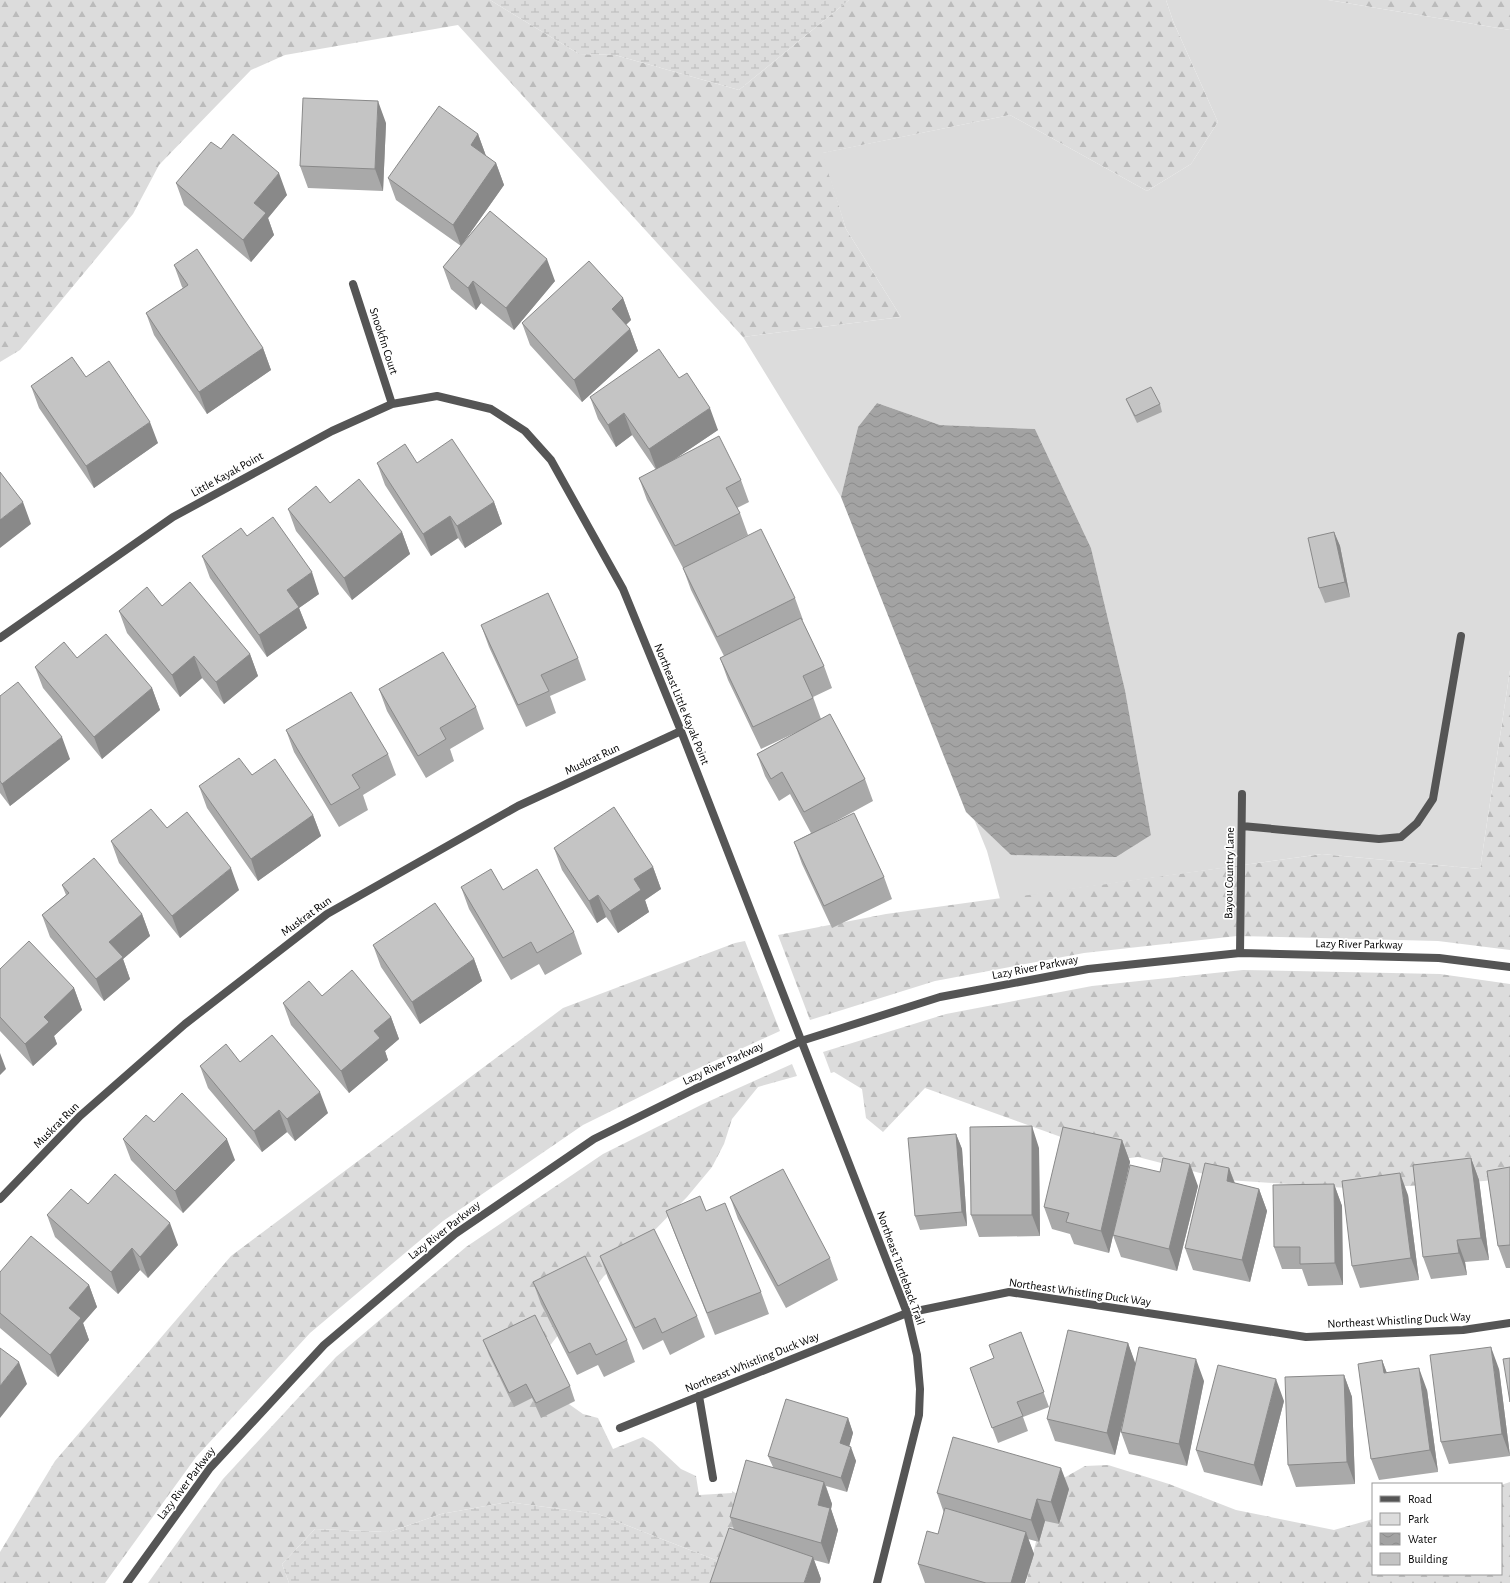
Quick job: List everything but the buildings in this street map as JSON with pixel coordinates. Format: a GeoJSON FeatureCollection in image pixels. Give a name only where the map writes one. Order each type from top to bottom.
{"type":"FeatureCollection","features":[{"type":"Feature","properties":{"kind":"street","name":"Snookfin Court"},"geometry":{"type":"LineString","coordinates":[[354,284],[392,404]]}},
{"type":"Feature","properties":{"kind":"street","name":"Little Kayak Point"},"geometry":{"type":"LineString","coordinates":[[0,638],[173,517],[332,431],[392,404],[437,396],[491,409]]}},
{"type":"Feature","properties":{"kind":"street","name":"Northeast Little Kayak Point"},"geometry":{"type":"LineString","coordinates":[[491,409],[525,431],[551,460],[623,589],[681,731],[801,1041]]}},
{"type":"Feature","properties":{"kind":"street"},"geometry":{"type":"LineString","coordinates":[[1242,826],[1379,839],[1401,837],[1417,823],[1433,799],[1461,636]]}},
{"type":"Feature","properties":{"kind":"street","name":"Muskrat Run"},"geometry":{"type":"LineString","coordinates":[[0,1199],[80,1116],[185,1024],[327,914],[518,806],[681,731]]}},
{"type":"Feature","properties":{"kind":"street","name":"Bayou Country Lane"},"geometry":{"type":"LineString","coordinates":[[1240,953],[1242,794]]}},
{"type":"Feature","properties":{"kind":"street","name":"Lazy River Parkway"},"geometry":{"type":"LineString","coordinates":[[126,1583],[210,1468],[324,1345],[455,1234],[594,1139],[694,1089],[801,1041],[940,997],[1088,969],[1240,953],[1439,958],[1510,967]]}},
{"type":"Feature","properties":{"kind":"street","name":"Northeast Turtleback Trail"},"geometry":{"type":"LineString","coordinates":[[801,1041],[907,1313],[917,1354],[920,1389],[919,1415],[877,1583]]}},
{"type":"Feature","properties":{"kind":"street","name":"Northeast Whistling Duck Way"},"geometry":{"type":"LineString","coordinates":[[620,1428],[907,1313],[1009,1292],[1306,1337],[1463,1330],[1510,1323]]}},
{"type":"Feature","properties":{"kind":"street"},"geometry":{"type":"LineString","coordinates":[[699,1396],[713,1478]]}},
{"type":"Feature","properties":{"kind":"green space"},"geometry":{"type":"Polygon","coordinates":[[[0,0],[490,0],[579,54],[615,55],[739,90],[849,0],[1166,0],[1173,21],[1218,122],[1191,164],[1147,191],[1010,115],[823,153],[846,229],[901,317],[743,337],[458,25],[285,55],[251,70],[159,165],[133,214],[20,350],[0,362],[0,0]]]}},
{"type":"Feature","properties":{"kind":"green space"},"geometry":{"type":"Polygon","coordinates":[[[490,0],[849,0],[739,90],[615,55],[579,54],[490,0]]]}},
{"type":"Feature","properties":{"kind":"green space"},"geometry":{"type":"Polygon","coordinates":[[[1166,0],[1328,0],[1510,30],[1510,670],[1480,869],[1322,854],[1000,899],[987,851],[974,819],[1011,855],[1151,835],[1125,690],[1091,548],[1035,429],[940,425],[877,403],[858,427],[841,497],[743,337],[901,317],[846,229],[822,153],[1010,115],[1147,191],[1191,164],[1218,122],[1173,21],[1166,0]]]}},
{"type":"Feature","properties":{"kind":"green space"},"geometry":{"type":"Polygon","coordinates":[[[1328,0],[1510,0],[1510,30],[1328,0]]]}},
{"type":"Feature","properties":{"kind":"green space"},"geometry":{"type":"Polygon","coordinates":[[[1510,670],[1510,950],[1438,941],[1237,936],[1084,953],[935,981],[810,1020],[778,935],[886,914],[1322,854],[1480,869],[1510,670]]]}},
{"type":"Feature","properties":{"kind":"green space"},"geometry":{"type":"Polygon","coordinates":[[[745,941],[780,1031],[686,1074],[583,1125],[443,1221],[310,1333],[196,1457],[105,1583],[0,1583],[0,1552],[55,1461],[231,1256],[563,1008],[735,943],[745,941]]]}},
{"type":"Feature","properties":{"kind":"green space"},"geometry":{"type":"Polygon","coordinates":[[[1243,970],[1440,974],[1510,984],[1510,1178],[1362,1189],[1227,1180],[1138,1157],[1122,1159],[925,1088],[883,1132],[866,1118],[862,1089],[834,1072],[831,1073],[823,1052],[946,1014],[1092,986],[1243,970]]]}},
{"type":"Feature","properties":{"kind":"green space"},"geometry":{"type":"Polygon","coordinates":[[[792,1064],[797,1076],[758,1087],[732,1119],[724,1144],[712,1167],[687,1197],[649,1236],[604,1276],[545,1352],[549,1390],[583,1414],[598,1418],[613,1449],[643,1437],[652,1442],[681,1469],[696,1476],[699,1495],[732,1493],[732,1491],[737,1494],[741,1570],[598,1514],[508,1502],[441,1514],[389,1532],[315,1529],[282,1564],[289,1583],[148,1583],[223,1479],[336,1357],[466,1247],[603,1154],[703,1104],[792,1064]]]}},
{"type":"Feature","properties":{"kind":"green space"},"geometry":{"type":"Polygon","coordinates":[[[1108,1465],[1169,1484],[1236,1510],[1334,1530],[1372,1519],[1372,1575],[1502,1575],[1502,1485],[1510,1482],[1510,1583],[1026,1583],[1048,1492],[1062,1479],[1085,1466],[1108,1465]]]}},
{"type":"Feature","properties":{"kind":"green space"},"geometry":{"type":"Polygon","coordinates":[[[508,1502],[598,1514],[741,1570],[745,1583],[289,1583],[282,1564],[315,1529],[389,1532],[441,1514],[508,1502]]]}},
{"type":"Feature","properties":{"kind":"water"},"geometry":{"type":"Polygon","coordinates":[[[877,403],[940,425],[1035,429],[1091,548],[1125,690],[1151,835],[1116,857],[1011,855],[966,812],[841,497],[858,427],[877,403]]]}}]}
